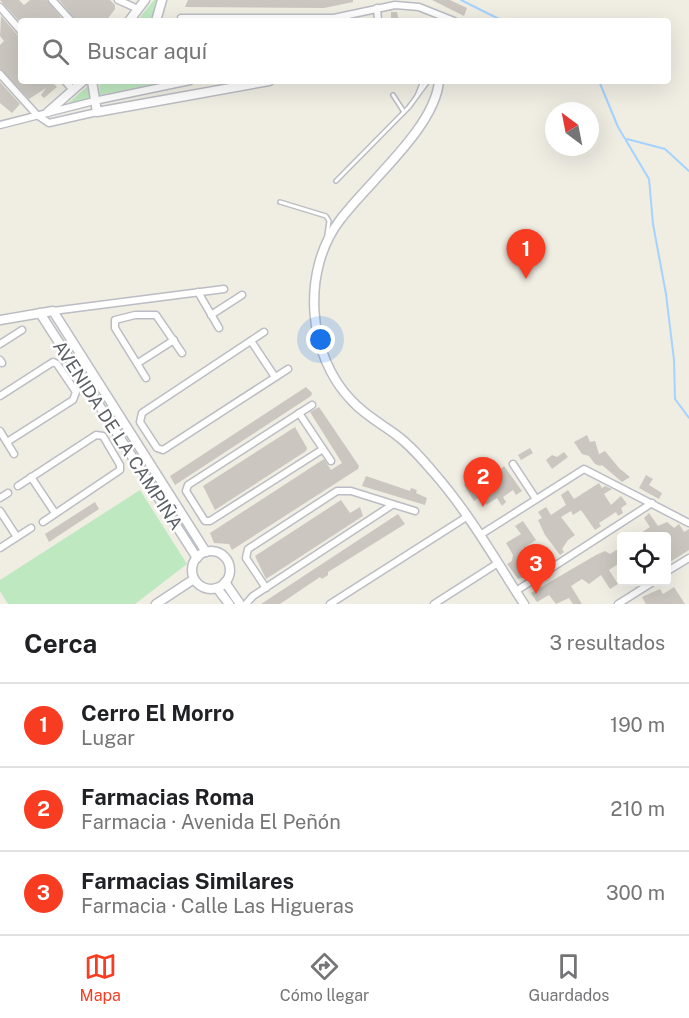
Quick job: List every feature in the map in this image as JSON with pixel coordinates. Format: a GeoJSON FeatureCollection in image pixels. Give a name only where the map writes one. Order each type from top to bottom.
{"type":"FeatureCollection","features":[{"type":"Feature","properties":{"kind":"street"},"geometry":{"type":"LineString","coordinates":[[52,0],[68,18]]}},
{"type":"Feature","properties":{"kind":"street"},"geometry":{"type":"LineString","coordinates":[[118,0],[138,9]]}},
{"type":"Feature","properties":{"kind":"street"},"geometry":{"type":"LineString","coordinates":[[131,18],[145,0]]}},
{"type":"Feature","properties":{"kind":"street"},"geometry":{"type":"LineString","coordinates":[[157,18],[162,0]]}},
{"type":"Feature","properties":{"kind":"street"},"geometry":{"type":"LineString","coordinates":[[341,18],[395,5],[419,7],[446,18]]}},
{"type":"Feature","properties":{"kind":"street"},"geometry":{"type":"LineString","coordinates":[[0,7],[18,28]]}},
{"type":"Feature","properties":{"kind":"street"},"geometry":{"type":"LineString","coordinates":[[377,8],[378,18]]}},
{"type":"Feature","properties":{"kind":"street"},"geometry":{"type":"LineString","coordinates":[[0,74],[37,116],[49,123],[181,95],[250,84]]}},
{"type":"Feature","properties":{"kind":"street"},"geometry":{"type":"LineString","coordinates":[[68,84],[73,90]]}},
{"type":"Feature","properties":{"kind":"street"},"geometry":{"type":"LineString","coordinates":[[48,112],[80,84]]}},
{"type":"Feature","properties":{"kind":"street"},"geometry":{"type":"LineString","coordinates":[[92,84],[97,112]]}},
{"type":"Feature","properties":{"kind":"street"},"geometry":{"type":"LineString","coordinates":[[0,125],[169,84]]}},
{"type":"Feature","properties":{"kind":"street"},"geometry":{"type":"LineString","coordinates":[[178,84],[181,95]]}},
{"type":"Feature","properties":{"kind":"street"},"geometry":{"type":"LineString","coordinates":[[438,84],[434,102],[424,120],[338,222],[325,246],[315,290],[314,315],[319,340],[335,381],[369,418],[416,452],[468,516],[522,603]]}},
{"type":"Feature","properties":{"kind":"street"},"geometry":{"type":"LineString","coordinates":[[0,320],[224,289]]}},
{"type":"Feature","properties":{"kind":"street"},"geometry":{"type":"LineString","coordinates":[[198,292],[219,328]]}},
{"type":"Feature","properties":{"kind":"street"},"geometry":{"type":"LineString","coordinates":[[211,315],[242,295]]}},
{"type":"Feature","properties":{"kind":"street"},"geometry":{"type":"LineString","coordinates":[[134,300],[135,315]]}},
{"type":"Feature","properties":{"kind":"street","name":"AVENIDA DE LA CAMPIÑA"},"geometry":{"type":"LineString","coordinates":[[53,311],[206,552]]}},
{"type":"Feature","properties":{"kind":"street","name":"AVENIDA DE LA CAMPIÑA"},"geometry":{"type":"LineString","coordinates":[[40,313],[197,558]]}},
{"type":"Feature","properties":{"kind":"street"},"geometry":{"type":"LineString","coordinates":[[146,378],[113,323],[118,318],[156,315],[182,353]]}},
{"type":"Feature","properties":{"kind":"street"},"geometry":{"type":"LineString","coordinates":[[0,344],[22,330]]}},
{"type":"Feature","properties":{"kind":"street"},"geometry":{"type":"LineString","coordinates":[[264,332],[142,413],[140,422],[157,448],[163,450],[288,369]]}},
{"type":"Feature","properties":{"kind":"street"},"geometry":{"type":"LineString","coordinates":[[138,363],[174,340]]}},
{"type":"Feature","properties":{"kind":"street"},"geometry":{"type":"LineString","coordinates":[[251,341],[275,377]]}},
{"type":"Feature","properties":{"kind":"street"},"geometry":{"type":"LineString","coordinates":[[0,396],[53,362],[57,364],[75,392],[73,400],[7,441]]}},
{"type":"Feature","properties":{"kind":"street"},"geometry":{"type":"LineString","coordinates":[[67,378],[77,371]]}},
{"type":"Feature","properties":{"kind":"street"},"geometry":{"type":"LineString","coordinates":[[312,405],[188,485],[186,491],[205,521],[210,522],[323,449]]}},
{"type":"Feature","properties":{"kind":"street"},"geometry":{"type":"LineString","coordinates":[[299,413],[331,461]]}},
{"type":"Feature","properties":{"kind":"street"},"geometry":{"type":"LineString","coordinates":[[0,431],[14,454]]}},
{"type":"Feature","properties":{"kind":"street"},"geometry":{"type":"LineString","coordinates":[[136,441],[148,433]]}},
{"type":"Feature","properties":{"kind":"street"},"geometry":{"type":"LineString","coordinates":[[18,486],[96,435],[103,436],[120,465],[117,473],[43,522]]}},
{"type":"Feature","properties":{"kind":"street"},"geometry":{"type":"LineString","coordinates":[[111,450],[124,445]]}},
{"type":"Feature","properties":{"kind":"street"},"geometry":{"type":"LineString","coordinates":[[513,464],[536,499]]}},
{"type":"Feature","properties":{"kind":"street"},"geometry":{"type":"LineString","coordinates":[[480,536],[584,469],[689,523]]}},
{"type":"Feature","properties":{"kind":"street"},"geometry":{"type":"LineString","coordinates":[[148,482],[158,476]]}},
{"type":"Feature","properties":{"kind":"street"},"geometry":{"type":"LineString","coordinates":[[31,477],[56,513]]}},
{"type":"Feature","properties":{"kind":"street"},"geometry":{"type":"LineString","coordinates":[[266,588],[246,558],[248,549],[337,491],[351,490],[415,511]]}},
{"type":"Feature","properties":{"kind":"street"},"geometry":{"type":"LineString","coordinates":[[0,498],[8,493]]}},
{"type":"Feature","properties":{"kind":"street"},"geometry":{"type":"LineString","coordinates":[[516,591],[652,503]]}},
{"type":"Feature","properties":{"kind":"street"},"geometry":{"type":"LineString","coordinates":[[225,582],[242,603],[392,505]]}},
{"type":"Feature","properties":{"kind":"street"},"geometry":{"type":"LineString","coordinates":[[182,514],[195,506]]}},
{"type":"Feature","properties":{"kind":"street"},"geometry":{"type":"LineString","coordinates":[[0,511],[17,537]]}},
{"type":"Feature","properties":{"kind":"street"},"geometry":{"type":"LineString","coordinates":[[330,604],[468,516]]}},
{"type":"Feature","properties":{"kind":"street"},"geometry":{"type":"LineString","coordinates":[[0,548],[31,528]]}},
{"type":"Feature","properties":{"kind":"street"},"geometry":{"type":"LineString","coordinates":[[206,552],[220,553],[227,560],[230,574],[217,588],[204,587],[194,579],[192,568],[197,558],[206,552]]}},
{"type":"Feature","properties":{"kind":"street"},"geometry":{"type":"LineString","coordinates":[[671,569],[689,558]]}},
{"type":"Feature","properties":{"kind":"street"},"geometry":{"type":"LineString","coordinates":[[434,604],[498,563]]}},
{"type":"Feature","properties":{"kind":"street"},"geometry":{"type":"LineString","coordinates":[[156,604],[194,579]]}},
{"type":"Feature","properties":{"kind":"street"},"geometry":{"type":"LineString","coordinates":[[618,604],[646,586]]}},
{"type":"Feature","properties":{"kind":"street"},"geometry":{"type":"LineString","coordinates":[[217,588],[229,604]]}},
{"type":"Feature","properties":{"kind":"lane"},"geometry":{"type":"LineString","coordinates":[[415,100],[422,84]]}},
{"type":"Feature","properties":{"kind":"lane"},"geometry":{"type":"LineString","coordinates":[[336,181],[405,112],[426,84]]}},
{"type":"Feature","properties":{"kind":"lane"},"geometry":{"type":"LineString","coordinates":[[393,95],[405,112]]}},
{"type":"Feature","properties":{"kind":"lane"},"geometry":{"type":"LineString","coordinates":[[280,202],[326,216],[329,220],[325,246]]}},
{"type":"Feature","properties":{"kind":"green space"},"geometry":{"type":"Polygon","coordinates":[[[154,0],[159,0],[154,18],[139,18],[154,0]]]}},
{"type":"Feature","properties":{"kind":"green space"},"geometry":{"type":"Polygon","coordinates":[[[100,84],[155,84],[99,95],[100,84]]]}},
{"type":"Feature","properties":{"kind":"green space"},"geometry":{"type":"Polygon","coordinates":[[[89,85],[90,98],[65,106],[89,85]]]}},
{"type":"Feature","properties":{"kind":"green space"},"geometry":{"type":"Polygon","coordinates":[[[140,490],[187,564],[135,604],[8,604],[0,591],[0,580],[140,490]]]}},
{"type":"Feature","properties":{"kind":"building"},"geometry":{"type":"Polygon","coordinates":[[[0,0],[19,0],[24,5],[30,0],[47,0],[62,18],[18,18],[18,20],[0,0]]]}},
{"type":"Feature","properties":{"kind":"building"},"geometry":{"type":"Polygon","coordinates":[[[59,0],[110,0],[115,5],[115,9],[108,18],[74,18],[59,0]]]}},
{"type":"Feature","properties":{"kind":"building"},"geometry":{"type":"Polygon","coordinates":[[[188,0],[353,0],[353,2],[324,8],[185,7],[188,0]]]}},
{"type":"Feature","properties":{"kind":"building"},"geometry":{"type":"Polygon","coordinates":[[[432,0],[450,0],[467,8],[464,16],[432,0]]]}},
{"type":"Feature","properties":{"kind":"building"},"geometry":{"type":"Polygon","coordinates":[[[391,12],[397,12],[398,18],[391,18],[391,12]]]}},
{"type":"Feature","properties":{"kind":"building"},"geometry":{"type":"Polygon","coordinates":[[[1,16],[18,36],[18,84],[54,84],[57,87],[44,98],[41,95],[46,88],[29,99],[0,69],[0,45],[4,41],[0,36],[1,16]]]}},
{"type":"Feature","properties":{"kind":"building"},"geometry":{"type":"Polygon","coordinates":[[[0,82],[20,104],[12,113],[0,103],[0,82]]]}},
{"type":"Feature","properties":{"kind":"building"},"geometry":{"type":"Polygon","coordinates":[[[306,387],[312,393],[311,396],[175,485],[170,476],[306,387]]]}},
{"type":"Feature","properties":{"kind":"building"},"geometry":{"type":"Polygon","coordinates":[[[319,407],[359,466],[358,469],[232,550],[229,544],[214,543],[210,533],[324,459],[331,470],[342,463],[310,412],[319,407]]]}},
{"type":"Feature","properties":{"kind":"building"},"geometry":{"type":"Polygon","coordinates":[[[295,427],[307,448],[306,451],[215,510],[203,486],[295,427]]]}},
{"type":"Feature","properties":{"kind":"building"},"geometry":{"type":"Polygon","coordinates":[[[587,435],[590,442],[595,441],[599,454],[605,451],[630,477],[622,482],[602,465],[595,464],[589,456],[582,454],[574,442],[587,435]]]}},
{"type":"Feature","properties":{"kind":"building"},"geometry":{"type":"Polygon","coordinates":[[[530,448],[533,453],[521,460],[518,455],[530,448]]]}},
{"type":"Feature","properties":{"kind":"building"},"geometry":{"type":"Polygon","coordinates":[[[564,452],[568,457],[552,469],[546,460],[552,455],[557,457],[564,452]]]}},
{"type":"Feature","properties":{"kind":"building"},"geometry":{"type":"Polygon","coordinates":[[[504,466],[522,491],[516,495],[513,490],[503,497],[506,502],[502,506],[497,498],[486,505],[481,496],[474,501],[464,485],[476,476],[482,485],[504,466]]]}},
{"type":"Feature","properties":{"kind":"building"},"geometry":{"type":"Polygon","coordinates":[[[646,475],[653,479],[649,485],[662,493],[659,499],[639,488],[646,475]]]}},
{"type":"Feature","properties":{"kind":"building"},"geometry":{"type":"Polygon","coordinates":[[[366,476],[410,491],[411,488],[417,490],[416,493],[427,498],[425,505],[362,486],[366,476]]]}},
{"type":"Feature","properties":{"kind":"building"},"geometry":{"type":"Polygon","coordinates":[[[599,483],[602,488],[605,486],[612,489],[604,494],[611,505],[621,496],[627,504],[621,508],[623,513],[618,516],[616,512],[599,523],[601,526],[595,530],[581,510],[573,515],[571,511],[561,517],[575,535],[568,540],[562,549],[564,552],[560,555],[545,535],[538,520],[542,518],[538,512],[546,507],[551,515],[566,505],[561,495],[568,490],[574,499],[599,483]]]}},
{"type":"Feature","properties":{"kind":"building"},"geometry":{"type":"Polygon","coordinates":[[[341,500],[350,513],[360,507],[363,516],[266,579],[255,556],[341,500]]]}},
{"type":"Feature","properties":{"kind":"building"},"geometry":{"type":"Polygon","coordinates":[[[95,502],[99,509],[49,542],[45,534],[95,502]]]}},
{"type":"Feature","properties":{"kind":"building"},"geometry":{"type":"Polygon","coordinates":[[[649,513],[658,526],[667,522],[674,528],[679,524],[684,532],[689,529],[689,550],[671,561],[671,532],[642,532],[650,527],[644,518],[649,513]]]}},
{"type":"Feature","properties":{"kind":"building"},"geometry":{"type":"Polygon","coordinates":[[[398,514],[405,524],[328,572],[328,575],[322,579],[320,577],[280,604],[261,604],[398,514]]]}},
{"type":"Feature","properties":{"kind":"building"},"geometry":{"type":"Polygon","coordinates":[[[523,521],[536,540],[522,549],[531,563],[526,566],[531,575],[518,579],[507,564],[512,561],[513,555],[506,543],[521,534],[515,526],[523,521]]]}},
{"type":"Feature","properties":{"kind":"building"},"geometry":{"type":"Polygon","coordinates":[[[617,550],[617,565],[609,570],[617,585],[610,589],[601,575],[589,584],[582,579],[571,586],[582,604],[573,604],[569,598],[556,604],[549,595],[537,602],[531,593],[596,555],[605,551],[610,554],[617,550]]]}},
{"type":"Feature","properties":{"kind":"building"},"geometry":{"type":"Polygon","coordinates":[[[674,587],[685,604],[646,604],[642,597],[660,589],[663,594],[674,587]]]}},
{"type":"Feature","properties":{"kind":"waterway"},"geometry":{"type":"LineString","coordinates":[[461,0],[497,18]]}},
{"type":"Feature","properties":{"kind":"waterway"},"geometry":{"type":"LineString","coordinates":[[600,84],[618,127],[649,179],[653,224],[666,294],[674,360],[675,399],[689,418]]}},
{"type":"Feature","properties":{"kind":"waterway"},"geometry":{"type":"LineString","coordinates":[[627,139],[665,149],[689,171]]}},
{"type":"Feature","properties":{"kind":"place","name":"Cerro El Morro"},"geometry":{"type":"Point","coordinates":[526,279]}},
{"type":"Feature","properties":{"kind":"place","name":"Farmacias Roma"},"geometry":{"type":"Point","coordinates":[483,507]}},
{"type":"Feature","properties":{"kind":"place","name":"Farmacias Similares"},"geometry":{"type":"Point","coordinates":[536,594]}}]}
